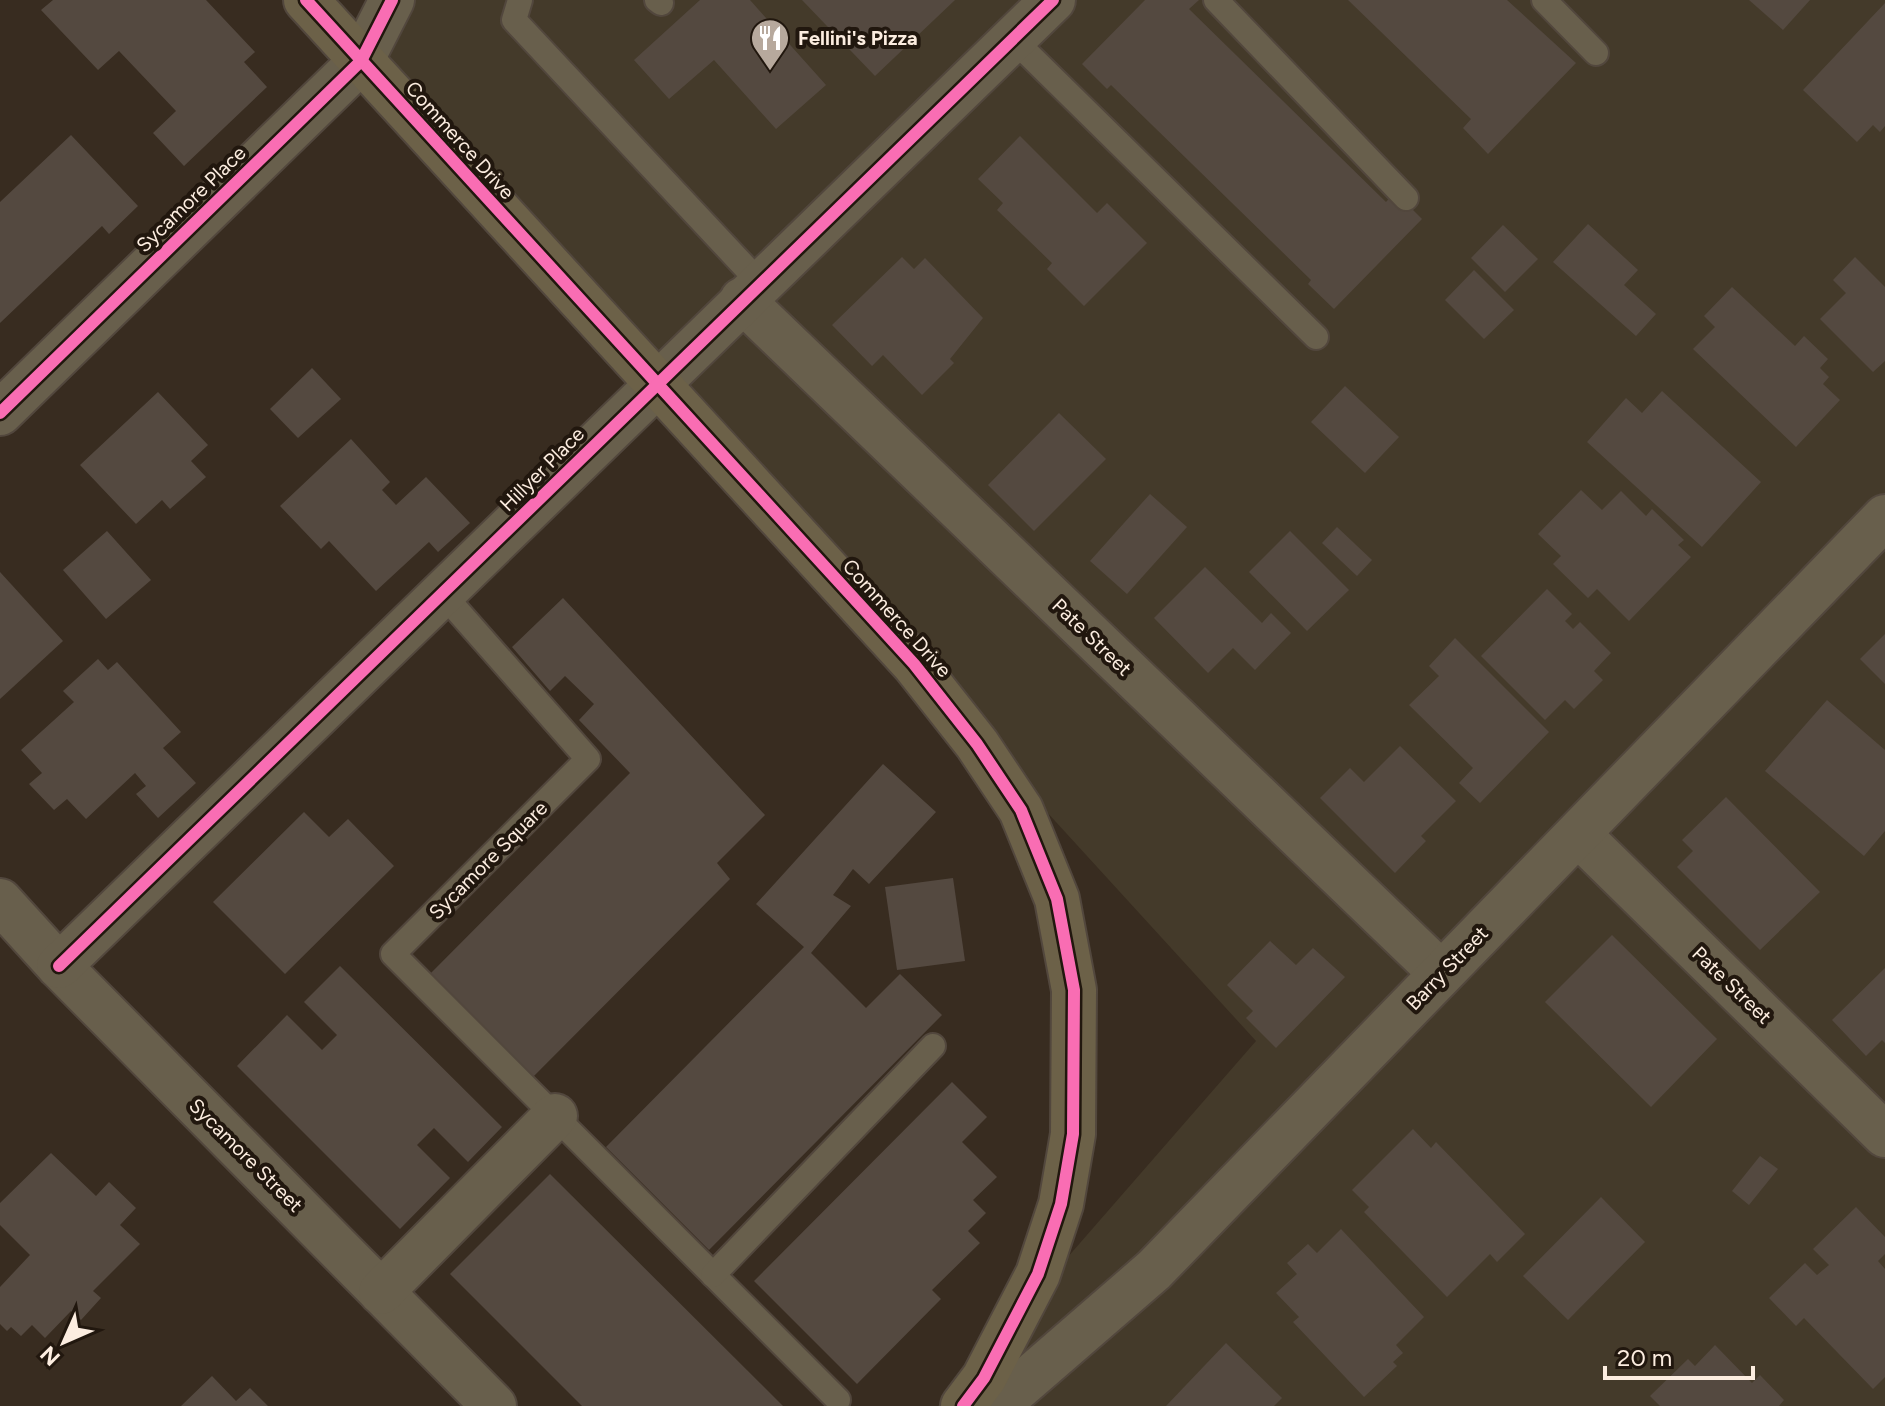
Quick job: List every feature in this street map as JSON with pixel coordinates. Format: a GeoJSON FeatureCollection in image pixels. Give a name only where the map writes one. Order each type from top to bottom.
{"type":"FeatureCollection","features":[{"type":"Feature","properties":{"kind":"main road","name":"Commerce Drive"},"geometry":{"type":"LineString","coordinates":[[306,0],[914,664],[977,744],[1021,810],[1057,899],[1074,990],[1073,1134],[1061,1204],[1038,1274],[984,1378],[963,1406]]}},
{"type":"Feature","properties":{"kind":"street","name":"Sycamore Place"},"geometry":{"type":"LineString","coordinates":[[0,413],[361,61],[392,0]]}},
{"type":"Feature","properties":{"kind":"street","name":"Hillyer Place"},"geometry":{"type":"LineString","coordinates":[[59,966],[1053,0]]}},
{"type":"Feature","properties":{"kind":"street","name":"Pate Street"},"geometry":{"type":"LineString","coordinates":[[751,291],[1441,973]]}},
{"type":"Feature","properties":{"kind":"street","name":"Barry Street"},"geometry":{"type":"LineString","coordinates":[[997,1406],[1154,1270],[1885,517]]}},
{"type":"Feature","properties":{"kind":"street","name":"Pate Street"},"geometry":{"type":"LineString","coordinates":[[1578,834],[1885,1135]]}},
{"type":"Feature","properties":{"kind":"street","name":"Sycamore Street"},"geometry":{"type":"LineString","coordinates":[[0,901],[59,966],[494,1406]]}},
{"type":"Feature","properties":{"kind":"street"},"geometry":{"type":"LineString","coordinates":[[381,1292],[555,1116]]}},
{"type":"Feature","properties":{"kind":"lane"},"geometry":{"type":"LineString","coordinates":[[520,0],[514,20],[751,291]]}},
{"type":"Feature","properties":{"kind":"lane"},"geometry":{"type":"LineString","coordinates":[[1216,0],[1406,198]]}},
{"type":"Feature","properties":{"kind":"lane"},"geometry":{"type":"LineString","coordinates":[[1544,0],[1596,53]]}},
{"type":"Feature","properties":{"kind":"lane"},"geometry":{"type":"LineString","coordinates":[[1013,39],[1316,337]]}},
{"type":"Feature","properties":{"kind":"lane","name":"Sycamore Square"},"geometry":{"type":"LineString","coordinates":[[442,593],[588,759],[393,954],[838,1400]]}},
{"type":"Feature","properties":{"kind":"lane"},"geometry":{"type":"LineString","coordinates":[[713,1275],[933,1046]]}},
{"type":"Feature","properties":{"kind":"shaded area"},"geometry":{"type":"Polygon","coordinates":[[[378,0],[1885,0],[1885,1406],[938,1406],[1256,1041],[361,61],[378,0]]]}},
{"type":"Feature","properties":{"kind":"building"},"geometry":{"type":"Polygon","coordinates":[[[53,0],[206,0],[255,52],[244,62],[267,87],[184,166],[153,133],[176,111],[119,51],[98,70],[41,10],[53,0]]]}},
{"type":"Feature","properties":{"kind":"building","name":"Fellini's Pizza"},"geometry":{"type":"Polygon","coordinates":[[[700,0],[750,0],[826,85],[776,129],[714,60],[669,99],[634,60],[700,0]]]}},
{"type":"Feature","properties":{"kind":"building"},"geometry":{"type":"Polygon","coordinates":[[[802,0],[955,0],[875,76],[802,0]]]}},
{"type":"Feature","properties":{"kind":"building"},"geometry":{"type":"Polygon","coordinates":[[[1145,0],[1199,0],[1189,9],[1386,202],[1395,192],[1422,219],[1334,309],[1308,284],[1311,280],[1111,85],[1107,89],[1082,64],[1145,0]]]}},
{"type":"Feature","properties":{"kind":"building"},"geometry":{"type":"Polygon","coordinates":[[[1348,0],[1507,0],[1576,63],[1488,154],[1463,128],[1471,119],[1348,0]]]}},
{"type":"Feature","properties":{"kind":"building"},"geometry":{"type":"Polygon","coordinates":[[[1749,0],[1810,0],[1783,30],[1749,0]]]}},
{"type":"Feature","properties":{"kind":"building"},"geometry":{"type":"Polygon","coordinates":[[[1885,3],[1885,126],[1880,132],[1873,125],[1857,142],[1803,90],[1885,3]]]}},
{"type":"Feature","properties":{"kind":"building"},"geometry":{"type":"Polygon","coordinates":[[[71,135],[138,206],[109,234],[102,226],[0,323],[0,202],[71,135]]]}},
{"type":"Feature","properties":{"kind":"building"},"geometry":{"type":"Polygon","coordinates":[[[1020,136],[1097,213],[1107,203],[1147,243],[1084,306],[1047,269],[1052,263],[997,210],[1003,203],[978,179],[1020,136]]]}},
{"type":"Feature","properties":{"kind":"building"},"geometry":{"type":"Polygon","coordinates":[[[1588,224],[1638,270],[1624,285],[1656,314],[1636,336],[1553,262],[1588,224]]]}},
{"type":"Feature","properties":{"kind":"building"},"geometry":{"type":"Polygon","coordinates":[[[1503,225],[1538,259],[1505,292],[1471,258],[1503,225]]]}},
{"type":"Feature","properties":{"kind":"building"},"geometry":{"type":"Polygon","coordinates":[[[902,257],[914,269],[925,258],[983,318],[950,359],[954,363],[922,395],[883,355],[872,366],[832,325],[902,257]]]}},
{"type":"Feature","properties":{"kind":"building"},"geometry":{"type":"Polygon","coordinates":[[[1855,257],[1885,287],[1885,361],[1873,372],[1820,319],[1846,293],[1833,280],[1855,257]]]}},
{"type":"Feature","properties":{"kind":"building"},"geometry":{"type":"Polygon","coordinates":[[[1474,270],[1514,310],[1484,339],[1445,300],[1474,270]]]}},
{"type":"Feature","properties":{"kind":"building"},"geometry":{"type":"Polygon","coordinates":[[[1732,287],[1795,346],[1804,336],[1828,359],[1820,368],[1829,377],[1823,384],[1840,400],[1796,447],[1693,349],[1715,327],[1704,316],[1732,287]]]}},
{"type":"Feature","properties":{"kind":"building"},"geometry":{"type":"Polygon","coordinates":[[[312,368],[341,399],[298,438],[270,409],[312,368]]]}},
{"type":"Feature","properties":{"kind":"building"},"geometry":{"type":"Polygon","coordinates":[[[1345,386],[1399,437],[1365,473],[1311,422],[1345,386]]]}},
{"type":"Feature","properties":{"kind":"building"},"geometry":{"type":"Polygon","coordinates":[[[1662,391],[1761,482],[1702,547],[1587,442],[1626,398],[1642,413],[1662,391]]]}},
{"type":"Feature","properties":{"kind":"building"},"geometry":{"type":"Polygon","coordinates":[[[158,392],[208,445],[191,461],[206,477],[170,509],[162,500],[136,524],[80,465],[158,392]]]}},
{"type":"Feature","properties":{"kind":"building"},"geometry":{"type":"Polygon","coordinates":[[[1059,413],[1106,459],[1034,531],[988,485],[1059,413]]]}},
{"type":"Feature","properties":{"kind":"building"},"geometry":{"type":"Polygon","coordinates":[[[351,439],[390,482],[382,490],[396,505],[426,477],[470,523],[438,552],[429,542],[376,591],[329,541],[321,549],[280,506],[351,439]]]}},
{"type":"Feature","properties":{"kind":"building"},"geometry":{"type":"Polygon","coordinates":[[[1581,490],[1602,510],[1621,491],[1646,516],[1652,509],[1684,540],[1678,545],[1691,557],[1629,621],[1597,589],[1588,598],[1553,564],[1561,556],[1538,534],[1581,490]]]}},
{"type":"Feature","properties":{"kind":"building"},"geometry":{"type":"Polygon","coordinates":[[[1150,494],[1187,527],[1127,594],[1090,561],[1150,494]]]}},
{"type":"Feature","properties":{"kind":"building"},"geometry":{"type":"Polygon","coordinates":[[[1337,527],[1372,560],[1357,576],[1322,543],[1337,527]]]}},
{"type":"Feature","properties":{"kind":"building"},"geometry":{"type":"Polygon","coordinates":[[[107,531],[151,580],[106,619],[63,570],[107,531]]]}},
{"type":"Feature","properties":{"kind":"building"},"geometry":{"type":"Polygon","coordinates":[[[1290,531],[1349,590],[1307,631],[1249,572],[1290,531]]]}},
{"type":"Feature","properties":{"kind":"building"},"geometry":{"type":"Polygon","coordinates":[[[1205,567],[1262,623],[1271,613],[1291,633],[1255,670],[1233,648],[1208,673],[1154,618],[1205,567]]]}},
{"type":"Feature","properties":{"kind":"building"},"geometry":{"type":"Polygon","coordinates":[[[0,572],[63,641],[0,699],[0,572]]]}},
{"type":"Feature","properties":{"kind":"building"},"geometry":{"type":"Polygon","coordinates":[[[1547,589],[1572,614],[1565,621],[1573,629],[1580,622],[1611,653],[1594,671],[1603,680],[1574,709],[1565,700],[1545,720],[1481,656],[1547,589]]]}},
{"type":"Feature","properties":{"kind":"building"},"geometry":{"type":"Polygon","coordinates":[[[563,598],[765,815],[717,863],[730,879],[530,1080],[427,977],[630,773],[579,720],[594,704],[565,676],[550,691],[512,647],[563,598]]]}},
{"type":"Feature","properties":{"kind":"building"},"geometry":{"type":"Polygon","coordinates":[[[1885,634],[1885,684],[1860,659],[1885,634]]]}},
{"type":"Feature","properties":{"kind":"building"},"geometry":{"type":"Polygon","coordinates":[[[1455,638],[1549,732],[1480,803],[1459,783],[1473,768],[1409,705],[1439,676],[1429,666],[1455,638]]]}},
{"type":"Feature","properties":{"kind":"building"},"geometry":{"type":"Polygon","coordinates":[[[98,659],[108,670],[117,662],[181,732],[163,748],[196,783],[158,818],[136,794],[146,786],[135,773],[86,819],[67,799],[54,810],[29,784],[42,773],[21,750],[74,702],[63,691],[98,659]]]}},
{"type":"Feature","properties":{"kind":"building"},"geometry":{"type":"Polygon","coordinates":[[[1827,700],[1885,750],[1885,831],[1864,856],[1765,771],[1827,700]]]}},
{"type":"Feature","properties":{"kind":"building"},"geometry":{"type":"Polygon","coordinates":[[[1400,746],[1456,801],[1421,836],[1426,841],[1395,873],[1320,798],[1350,768],[1364,782],[1400,746]]]}},
{"type":"Feature","properties":{"kind":"building"},"geometry":{"type":"Polygon","coordinates":[[[883,764],[936,812],[869,884],[853,869],[833,895],[851,906],[811,953],[866,1008],[900,974],[942,1015],[709,1250],[606,1147],[804,947],[756,904],[883,764]]]}},
{"type":"Feature","properties":{"kind":"building"},"geometry":{"type":"Polygon","coordinates":[[[1726,797],[1820,892],[1760,950],[1677,867],[1693,851],[1682,840],[1726,797]]]}},
{"type":"Feature","properties":{"kind":"building"},"geometry":{"type":"Polygon","coordinates":[[[304,812],[329,837],[348,819],[394,866],[285,974],[213,902],[304,812]]]}},
{"type":"Feature","properties":{"kind":"building"},"geometry":{"type":"Polygon","coordinates":[[[953,878],[965,961],[897,970],[885,887],[953,878]]]}},
{"type":"Feature","properties":{"kind":"building"},"geometry":{"type":"Polygon","coordinates":[[[1612,935],[1717,1039],[1651,1107],[1545,1002],[1612,935]]]}},
{"type":"Feature","properties":{"kind":"building"},"geometry":{"type":"Polygon","coordinates":[[[1270,941],[1296,965],[1313,948],[1345,977],[1276,1048],[1246,1018],[1253,1011],[1227,985],[1270,941]]]}},
{"type":"Feature","properties":{"kind":"building"},"geometry":{"type":"Polygon","coordinates":[[[340,966],[502,1127],[468,1162],[434,1128],[417,1145],[450,1178],[400,1229],[237,1066],[287,1015],[322,1050],[337,1035],[304,1002],[340,966]]]}},
{"type":"Feature","properties":{"kind":"building"},"geometry":{"type":"Polygon","coordinates":[[[1885,968],[1885,1043],[1882,1040],[1866,1056],[1832,1020],[1885,968]]]}},
{"type":"Feature","properties":{"kind":"building"},"geometry":{"type":"Polygon","coordinates":[[[952,1082],[987,1117],[962,1142],[997,1177],[973,1200],[986,1213],[968,1231],[980,1243],[932,1290],[941,1299],[857,1384],[754,1281],[952,1082]]]}},
{"type":"Feature","properties":{"kind":"building"},"geometry":{"type":"Polygon","coordinates":[[[1413,1129],[1431,1148],[1436,1142],[1525,1234],[1497,1262],[1490,1254],[1447,1297],[1364,1212],[1369,1207],[1352,1190],[1413,1129]]]}},
{"type":"Feature","properties":{"kind":"building"},"geometry":{"type":"Polygon","coordinates":[[[51,1153],[96,1196],[109,1182],[136,1208],[120,1225],[140,1244],[93,1291],[101,1298],[81,1320],[71,1311],[45,1338],[32,1325],[21,1336],[11,1327],[7,1331],[0,1324],[0,1287],[30,1255],[0,1225],[0,1203],[51,1153]]]}},
{"type":"Feature","properties":{"kind":"building"},"geometry":{"type":"Polygon","coordinates":[[[1760,1156],[1778,1169],[1749,1205],[1732,1191],[1760,1156]]]}},
{"type":"Feature","properties":{"kind":"building"},"geometry":{"type":"Polygon","coordinates":[[[550,1174],[783,1406],[582,1406],[450,1274],[550,1174]]]}},
{"type":"Feature","properties":{"kind":"building"},"geometry":{"type":"Polygon","coordinates":[[[1601,1197],[1645,1242],[1568,1320],[1523,1276],[1601,1197]]]}},
{"type":"Feature","properties":{"kind":"building"},"geometry":{"type":"Polygon","coordinates":[[[1856,1207],[1885,1237],[1885,1254],[1878,1261],[1885,1269],[1885,1377],[1873,1389],[1804,1318],[1796,1326],[1769,1298],[1805,1263],[1817,1275],[1829,1265],[1813,1249],[1856,1207]]]}},
{"type":"Feature","properties":{"kind":"building"},"geometry":{"type":"Polygon","coordinates":[[[1341,1229],[1424,1317],[1396,1345],[1403,1353],[1393,1362],[1397,1366],[1364,1397],[1293,1322],[1299,1317],[1276,1293],[1297,1274],[1287,1263],[1308,1244],[1317,1253],[1341,1229]]]}},
{"type":"Feature","properties":{"kind":"building"},"geometry":{"type":"Polygon","coordinates":[[[1226,1343],[1282,1398],[1274,1406],[1166,1406],[1226,1343]]]}},
{"type":"Feature","properties":{"kind":"building"},"geometry":{"type":"Polygon","coordinates":[[[1715,1345],[1752,1383],[1760,1375],[1784,1400],[1779,1406],[1660,1406],[1650,1396],[1688,1359],[1695,1366],[1715,1345]]]}},
{"type":"Feature","properties":{"kind":"building"},"geometry":{"type":"Polygon","coordinates":[[[212,1376],[236,1401],[250,1388],[268,1406],[181,1406],[212,1376]]]}},
{"type":"Feature","properties":{"kind":"cycle path"},"geometry":{"type":"LineString","coordinates":[[306,0],[914,664],[977,744],[1021,810],[1057,899],[1074,990],[1073,1134],[1061,1204],[1038,1274],[984,1378],[963,1406]]}},
{"type":"Feature","properties":{"kind":"cycle path"},"geometry":{"type":"LineString","coordinates":[[0,413],[361,61],[392,0]]}},
{"type":"Feature","properties":{"kind":"cycle path"},"geometry":{"type":"LineString","coordinates":[[59,966],[1053,0]]}},
{"type":"Feature","properties":{"kind":"place","name":"Fellini's Pizza"},"geometry":{"type":"Point","coordinates":[770,72]}}]}
